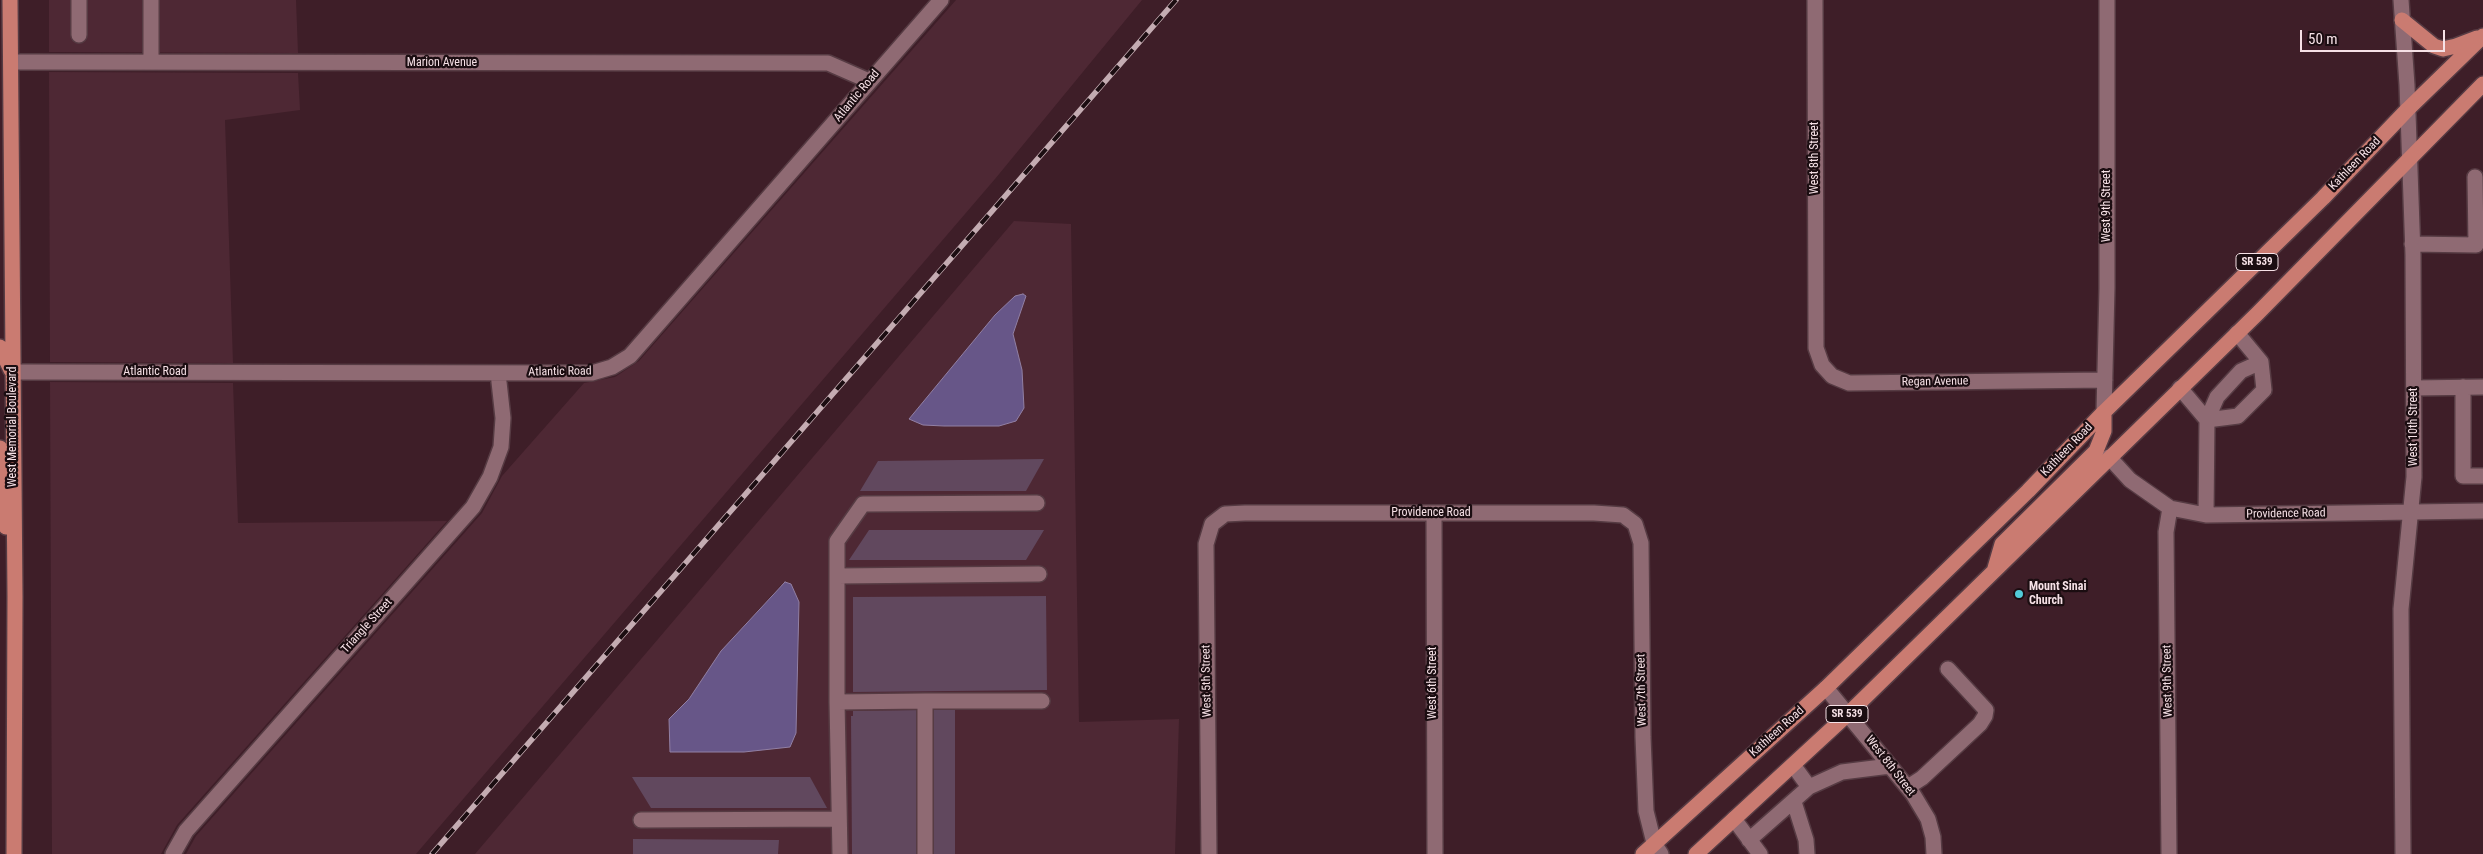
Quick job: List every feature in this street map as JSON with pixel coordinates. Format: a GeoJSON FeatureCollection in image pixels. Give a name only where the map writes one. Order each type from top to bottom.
{"type":"FeatureCollection","features":[{"type":"Feature","properties":{"kind":"main road","name":"West Memorial Boulevard"},"geometry":{"type":"LineString","coordinates":[[10,0],[14,854]]}},
{"type":"Feature","properties":{"kind":"main road"},"geometry":{"type":"LineString","coordinates":[[2402,20],[2434,46],[2443,49],[2483,36]]}},
{"type":"Feature","properties":{"kind":"main road","name":"Kathleen Road"},"geometry":{"type":"LineString","coordinates":[[1643,854],[1658,848],[1826,688],[2028,491],[2104,412],[2316,205],[2408,109],[2483,36]]}},
{"type":"Feature","properties":{"kind":"main road","name":"SR 539"},"geometry":{"type":"LineString","coordinates":[[1696,854],[1849,713],[2237,333],[2483,84]]}},
{"type":"Feature","properties":{"kind":"main road"},"geometry":{"type":"LineString","coordinates":[[0,347],[13,372]]}},
{"type":"Feature","properties":{"kind":"main road"},"geometry":{"type":"LineString","coordinates":[[1994,570],[2002,544],[2096,450],[2104,431],[2104,412]]}},
{"type":"Feature","properties":{"kind":"main road"},"geometry":{"type":"LineString","coordinates":[[0,448],[2,499],[14,596]]}},
{"type":"Feature","properties":{"kind":"street"},"geometry":{"type":"LineString","coordinates":[[79,0],[79,35]]}},
{"type":"Feature","properties":{"kind":"street"},"geometry":{"type":"LineString","coordinates":[[151,0],[151,62]]}},
{"type":"Feature","properties":{"kind":"street","name":"Atlantic Road"},"geometry":{"type":"LineString","coordinates":[[13,372],[592,373],[612,368],[630,356],[869,81],[942,0]]}},
{"type":"Feature","properties":{"kind":"street","name":"West 8th Street"},"geometry":{"type":"LineString","coordinates":[[1814,0],[1816,316]]}},
{"type":"Feature","properties":{"kind":"street","name":"West 9th Street"},"geometry":{"type":"LineString","coordinates":[[2104,412],[2106,0]]}},
{"type":"Feature","properties":{"kind":"street","name":"West 10th Street"},"geometry":{"type":"LineString","coordinates":[[2401,0],[2410,160],[2414,388],[2414,477],[2401,609],[2403,854]]}},
{"type":"Feature","properties":{"kind":"street","name":"Marion Avenue"},"geometry":{"type":"LineString","coordinates":[[11,62],[828,64],[869,81]]}},
{"type":"Feature","properties":{"kind":"street"},"geometry":{"type":"LineString","coordinates":[[2412,244],[2476,245],[2475,177]]}},
{"type":"Feature","properties":{"kind":"street","name":"Regan Avenue"},"geometry":{"type":"LineString","coordinates":[[1816,316],[1816,348],[1822,366],[1832,376],[1849,383],[2105,380]]}},
{"type":"Feature","properties":{"kind":"street"},"geometry":{"type":"LineString","coordinates":[[2207,420],[2238,416],[2264,390],[2261,362],[2237,333]]}},
{"type":"Feature","properties":{"kind":"street"},"geometry":{"type":"LineString","coordinates":[[2206,515],[2207,420],[2216,397],[2241,371],[2261,362]]}},
{"type":"Feature","properties":{"kind":"street","name":"Triangle Street"},"geometry":{"type":"LineString","coordinates":[[173,854],[186,831],[473,507],[490,477],[501,446],[504,418],[498,373]]}},
{"type":"Feature","properties":{"kind":"street"},"geometry":{"type":"LineString","coordinates":[[2463,387],[2463,476],[2483,476]]}},
{"type":"Feature","properties":{"kind":"street"},"geometry":{"type":"LineString","coordinates":[[2414,388],[2483,387]]}},
{"type":"Feature","properties":{"kind":"street"},"geometry":{"type":"LineString","coordinates":[[2180,388],[2207,420]]}},
{"type":"Feature","properties":{"kind":"street","name":"Providence Road"},"geometry":{"type":"LineString","coordinates":[[2109,457],[2130,480],[2170,508],[2206,515],[2483,511]]}},
{"type":"Feature","properties":{"kind":"street"},"geometry":{"type":"LineString","coordinates":[[840,854],[837,702],[837,541],[863,504],[1037,503]]}},
{"type":"Feature","properties":{"kind":"street","name":"West 9th Street"},"geometry":{"type":"LineString","coordinates":[[2169,854],[2166,532],[2170,508]]}},
{"type":"Feature","properties":{"kind":"street","name":"West 6th Street"},"geometry":{"type":"LineString","coordinates":[[1434,513],[1434,854]]}},
{"type":"Feature","properties":{"kind":"street","name":"Providence Road"},"geometry":{"type":"LineString","coordinates":[[1224,514],[1594,513],[1623,515],[1635,524]]}},
{"type":"Feature","properties":{"kind":"street","name":"West 5th Street"},"geometry":{"type":"LineString","coordinates":[[1209,854],[1206,544],[1212,524],[1224,514]]}},
{"type":"Feature","properties":{"kind":"street","name":"West 7th Street"},"geometry":{"type":"LineString","coordinates":[[1635,524],[1641,543],[1643,737],[1646,811],[1658,848]]}},
{"type":"Feature","properties":{"kind":"street"},"geometry":{"type":"LineString","coordinates":[[837,576],[1039,574]]}},
{"type":"Feature","properties":{"kind":"street"},"geometry":{"type":"LineString","coordinates":[[1908,787],[1922,778],[1980,724],[1985,716],[1986,710],[1948,669]]}},
{"type":"Feature","properties":{"kind":"street","name":"West 8th Street"},"geometry":{"type":"LineString","coordinates":[[1826,688],[1849,713],[1908,787],[1928,819],[1933,837],[1934,854]]}},
{"type":"Feature","properties":{"kind":"street"},"geometry":{"type":"LineString","coordinates":[[925,701],[925,854]]}},
{"type":"Feature","properties":{"kind":"street"},"geometry":{"type":"LineString","coordinates":[[837,702],[1042,701]]}},
{"type":"Feature","properties":{"kind":"street"},"geometry":{"type":"LineString","coordinates":[[1793,764],[1809,787]]}},
{"type":"Feature","properties":{"kind":"street"},"geometry":{"type":"LineString","coordinates":[[1749,840],[1809,787],[1842,772],[1890,766]]}},
{"type":"Feature","properties":{"kind":"street"},"geometry":{"type":"LineString","coordinates":[[1794,802],[1806,840],[1807,854]]}},
{"type":"Feature","properties":{"kind":"street"},"geometry":{"type":"LineString","coordinates":[[641,820],[839,819]]}},
{"type":"Feature","properties":{"kind":"street"},"geometry":{"type":"LineString","coordinates":[[1734,819],[1760,854]]}},
{"type":"Feature","properties":{"kind":"shaded area"},"geometry":{"type":"Polygon","coordinates":[[[49,0],[296,0],[298,53],[49,52],[49,0]]]}},
{"type":"Feature","properties":{"kind":"shaded area"},"geometry":{"type":"Polygon","coordinates":[[[956,0],[1142,0],[995,179],[416,854],[186,854],[196,836],[482,513],[502,476],[584,383],[615,377],[639,361],[956,0]]]}},
{"type":"Feature","properties":{"kind":"shaded area"},"geometry":{"type":"Polygon","coordinates":[[[49,72],[298,73],[300,110],[225,120],[233,363],[50,362],[49,72]]]}},
{"type":"Feature","properties":{"kind":"shaded area"},"geometry":{"type":"Polygon","coordinates":[[[1014,221],[1071,224],[1079,722],[1179,719],[1175,854],[475,854],[1014,221]],[[1015,296],[995,315],[909,419],[944,426],[1022,370],[1013,334],[1019,319],[1015,296]],[[781,585],[721,651],[689,699],[669,719],[744,752],[796,733],[799,637],[781,585]]]}},
{"type":"Feature","properties":{"kind":"shaded area"},"geometry":{"type":"Polygon","coordinates":[[[1023,294],[1026,296],[1013,334],[1022,370],[1024,408],[1016,421],[999,426],[944,426],[923,425],[909,419],[995,315],[1015,296],[1023,294]]]}},
{"type":"Feature","properties":{"kind":"shaded area"},"geometry":{"type":"Polygon","coordinates":[[[50,382],[233,383],[238,523],[447,521],[177,825],[161,854],[52,854],[50,382]]]}},
{"type":"Feature","properties":{"kind":"shaded area"},"geometry":{"type":"Polygon","coordinates":[[[785,582],[791,584],[799,602],[796,733],[790,747],[744,752],[670,752],[669,719],[689,699],[721,651],[785,582]]]}},
{"type":"Feature","properties":{"kind":"building"},"geometry":{"type":"Polygon","coordinates":[[[1044,459],[1026,491],[860,491],[878,461],[1044,459]]]}},
{"type":"Feature","properties":{"kind":"building"},"geometry":{"type":"Polygon","coordinates":[[[869,530],[1044,530],[1026,560],[849,560],[869,530]]]}},
{"type":"Feature","properties":{"kind":"building"},"geometry":{"type":"Polygon","coordinates":[[[1046,596],[1047,690],[853,692],[853,597],[1046,596]]]}},
{"type":"Feature","properties":{"kind":"building"},"geometry":{"type":"Polygon","coordinates":[[[916,710],[916,854],[852,854],[851,716],[853,716],[853,711],[916,710]]]}},
{"type":"Feature","properties":{"kind":"building"},"geometry":{"type":"Polygon","coordinates":[[[934,710],[955,710],[955,854],[934,854],[934,710]]]}},
{"type":"Feature","properties":{"kind":"building"},"geometry":{"type":"Polygon","coordinates":[[[632,777],[810,777],[827,808],[651,808],[632,777]]]}},
{"type":"Feature","properties":{"kind":"building"},"geometry":{"type":"Polygon","coordinates":[[[633,839],[779,840],[778,854],[633,854],[633,839]]]}},
{"type":"Feature","properties":{"kind":"railway"},"geometry":{"type":"LineString","coordinates":[[432,854],[1176,0]]}},
{"type":"Feature","properties":{"kind":"place","name":"Mount Sinai Church"},"geometry":{"type":"Point","coordinates":[2019,594]}}]}
